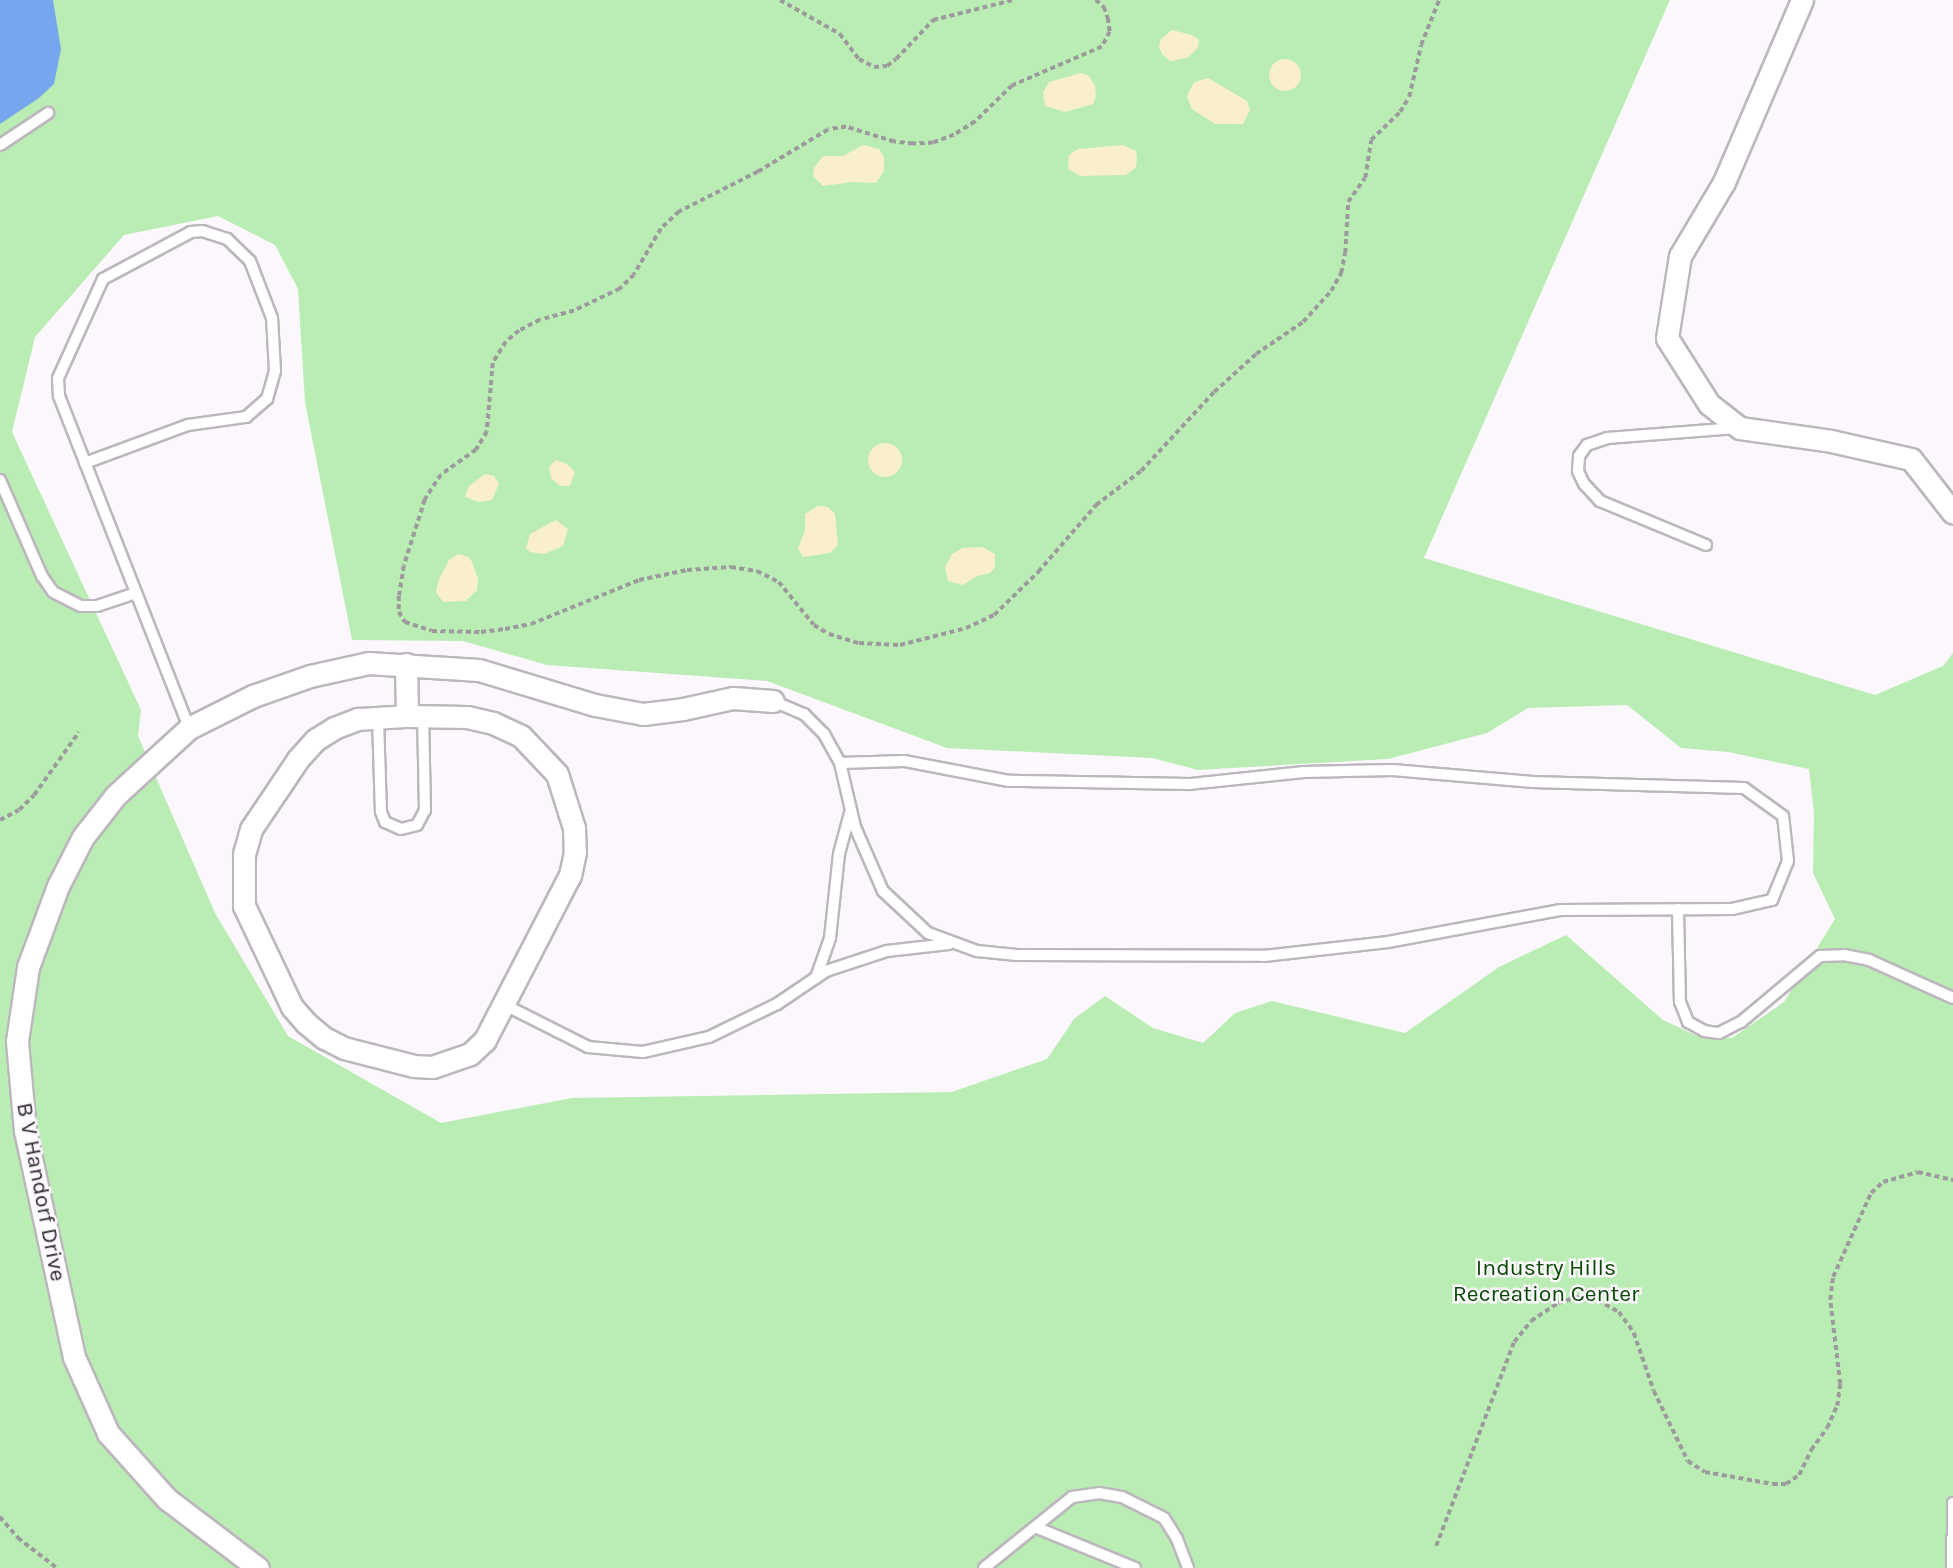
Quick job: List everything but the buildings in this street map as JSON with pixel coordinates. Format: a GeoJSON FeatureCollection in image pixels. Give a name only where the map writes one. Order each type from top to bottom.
{"type":"FeatureCollection","features":[{"type":"Feature","properties":{"kind":"street"},"geometry":{"type":"LineString","coordinates":[[1802,0],[1724,182],[1680,256],[1667,338],[1709,404],[1740,428],[1831,441],[1911,459],[1953,513]]}},
{"type":"Feature","properties":{"kind":"street","name":"B V Handorf Drive"},"geometry":{"type":"LineString","coordinates":[[258,1568],[167,1499],[108,1433],[74,1357],[25,1131],[17,1041],[28,967],[58,886],[83,837],[116,795],[189,728],[253,696],[310,676],[368,663],[479,670],[595,705],[643,713],[683,709],[733,698],[773,701]]}},
{"type":"Feature","properties":{"kind":"street"},"geometry":{"type":"LineString","coordinates":[[406,664],[415,716]]}},
{"type":"Feature","properties":{"kind":"street"},"geometry":{"type":"LineString","coordinates":[[415,716],[467,717],[493,723],[521,736],[557,774],[574,828],[575,852],[570,875],[485,1040],[470,1054],[451,1063],[433,1067],[414,1066],[344,1048],[324,1038],[292,1007],[244,906],[244,854],[251,829],[298,759],[315,740],[334,728],[358,719],[415,716]]}},
{"type":"Feature","properties":{"kind":"lane"},"geometry":{"type":"LineString","coordinates":[[0,145],[48,113]]}},
{"type":"Feature","properties":{"kind":"lane"},"geometry":{"type":"LineString","coordinates":[[85,463],[188,425],[246,417],[267,399],[275,371],[272,318],[250,261],[227,239],[202,231],[191,232],[103,279],[58,378],[59,396],[85,463],[189,728]]}},
{"type":"Feature","properties":{"kind":"lane"},"geometry":{"type":"LineString","coordinates":[[1706,545],[1600,501],[1584,484],[1578,471],[1579,456],[1587,445],[1607,438],[1740,428]]}},
{"type":"Feature","properties":{"kind":"lane"},"geometry":{"type":"LineString","coordinates":[[0,480],[42,576],[53,592],[80,606],[97,606],[136,593]]}},
{"type":"Feature","properties":{"kind":"lane"},"geometry":{"type":"LineString","coordinates":[[773,701],[804,714],[824,734],[840,763],[851,811],[869,864],[883,891],[928,933],[977,951],[1017,955],[1264,956],[1388,943],[1561,909],[1731,909],[1772,900],[1788,861],[1783,816],[1744,788],[1534,782],[1392,770],[1304,772],[1189,785],[1009,781],[904,761],[840,763]]}},
{"type":"Feature","properties":{"kind":"lane"},"geometry":{"type":"LineString","coordinates":[[378,718],[381,812],[385,822],[401,830],[417,825],[425,810],[415,716]]}},
{"type":"Feature","properties":{"kind":"lane"},"geometry":{"type":"LineString","coordinates":[[816,978],[830,938],[839,854],[851,811]]}},
{"type":"Feature","properties":{"kind":"lane"},"geometry":{"type":"LineString","coordinates":[[1678,909],[1680,1002],[1688,1022],[1704,1031],[1719,1033],[1741,1022],[1820,956],[1844,955],[1869,960],[1953,998]]}},
{"type":"Feature","properties":{"kind":"lane"},"geometry":{"type":"LineString","coordinates":[[503,1004],[588,1047],[643,1052],[709,1037],[777,1004],[826,971],[887,951],[952,944]]}},
{"type":"Feature","properties":{"kind":"lane"},"geometry":{"type":"LineString","coordinates":[[984,1568],[1072,1497],[1099,1493],[1122,1497],[1164,1518],[1177,1539],[1188,1568]]}},
{"type":"Feature","properties":{"kind":"lane"},"geometry":{"type":"LineString","coordinates":[[1952,1568],[1953,1503]]}},
{"type":"Feature","properties":{"kind":"lane"},"geometry":{"type":"LineString","coordinates":[[1035,1527],[1135,1568]]}},
{"type":"Feature","properties":{"kind":"path"},"geometry":{"type":"LineString","coordinates":[[780,0],[840,34],[859,59],[874,67],[887,66],[896,59],[933,20],[1013,0]]}},
{"type":"Feature","properties":{"kind":"path"},"geometry":{"type":"LineString","coordinates":[[1096,0],[1104,7],[1110,32],[1102,47],[1012,86],[975,122],[954,135],[933,143],[913,144],[894,142],[846,127],[828,130],[758,172],[679,212],[661,229],[634,275],[620,289],[583,307],[540,320],[513,336],[493,363],[487,432],[476,450],[441,475],[425,500],[404,566],[399,596],[399,612],[405,622],[432,631],[481,632],[505,629],[531,624],[639,580],[687,570],[731,567],[757,571],[779,582],[814,625],[829,634],[859,643],[900,645],[966,628],[994,615],[1096,505],[1141,471],[1214,392],[1256,354],[1303,323],[1331,292],[1341,273],[1345,253],[1348,202],[1365,178],[1371,141],[1400,112],[1409,97],[1420,46],[1439,0]]}},
{"type":"Feature","properties":{"kind":"path"},"geometry":{"type":"LineString","coordinates":[[0,820],[19,810],[34,795],[79,732]]}},
{"type":"Feature","properties":{"kind":"path"},"geometry":{"type":"LineString","coordinates":[[1436,1546],[1514,1342],[1531,1321],[1558,1303],[1578,1297],[1598,1300],[1619,1312],[1634,1333],[1654,1391],[1688,1461],[1705,1472],[1773,1484],[1786,1484],[1793,1480],[1799,1475],[1811,1450],[1827,1428],[1837,1406],[1840,1384],[1830,1300],[1833,1276],[1871,1193],[1883,1182],[1918,1172],[1953,1180]]}},
{"type":"Feature","properties":{"kind":"path"},"geometry":{"type":"LineString","coordinates":[[0,1517],[18,1538],[57,1568]]}},
{"type":"Feature","properties":{"kind":"green space","name":"Industry Hills Recreation Center"},"geometry":{"type":"Polygon","coordinates":[[[0,0],[1670,0],[1424,558],[1875,695],[1943,666],[1953,653],[1953,1568],[0,1568],[0,0]],[[218,216],[124,235],[35,337],[12,432],[141,710],[138,736],[215,913],[288,1036],[441,1123],[572,1098],[952,1092],[1047,1059],[1074,1019],[1105,996],[1153,1028],[1203,1043],[1235,1013],[1272,1001],[1405,1033],[1499,967],[1566,935],[1663,1020],[1697,1036],[1732,1038],[1784,1002],[1835,919],[1813,873],[1814,813],[1809,769],[1728,752],[1681,748],[1627,705],[1528,708],[1487,733],[1388,759],[1198,770],[1152,758],[947,748],[767,681],[547,665],[463,641],[352,640],[305,402],[298,289],[275,245],[218,216]]]}},
{"type":"Feature","properties":{"kind":"sand"},"geometry":{"type":"Polygon","coordinates":[[[1172,30],[1192,35],[1199,40],[1198,48],[1187,58],[1170,61],[1162,54],[1159,47],[1161,39],[1172,30]]]}},
{"type":"Feature","properties":{"kind":"sand"},"geometry":{"type":"Polygon","coordinates":[[[1285,59],[1297,63],[1301,75],[1297,87],[1285,91],[1273,87],[1269,75],[1273,63],[1285,59]]]}},
{"type":"Feature","properties":{"kind":"sand"},"geometry":{"type":"Polygon","coordinates":[[[1081,73],[1089,76],[1095,86],[1093,104],[1065,112],[1045,106],[1043,93],[1049,82],[1081,73]]]}},
{"type":"Feature","properties":{"kind":"sand"},"geometry":{"type":"Polygon","coordinates":[[[1208,78],[1247,101],[1250,110],[1243,124],[1215,124],[1192,109],[1187,97],[1189,91],[1195,82],[1208,78]]]}},
{"type":"Feature","properties":{"kind":"sand"},"geometry":{"type":"Polygon","coordinates":[[[863,145],[879,149],[884,157],[884,171],[876,183],[852,182],[823,186],[813,176],[814,168],[823,156],[843,156],[863,145]]]}},
{"type":"Feature","properties":{"kind":"sand"},"geometry":{"type":"Polygon","coordinates":[[[1123,145],[1136,151],[1137,158],[1136,167],[1126,175],[1081,176],[1068,169],[1069,155],[1078,149],[1123,145]]]}},
{"type":"Feature","properties":{"kind":"sand"},"geometry":{"type":"Polygon","coordinates":[[[885,443],[897,448],[902,460],[897,472],[885,477],[873,472],[868,460],[873,448],[885,443]]]}},
{"type":"Feature","properties":{"kind":"sand"},"geometry":{"type":"Polygon","coordinates":[[[556,460],[567,464],[575,472],[570,486],[560,486],[551,478],[549,467],[556,460]]]}},
{"type":"Feature","properties":{"kind":"sand"},"geometry":{"type":"Polygon","coordinates":[[[485,474],[494,476],[499,484],[492,500],[479,502],[465,497],[469,486],[485,474]]]}},
{"type":"Feature","properties":{"kind":"sand"},"geometry":{"type":"Polygon","coordinates":[[[818,506],[828,507],[835,514],[838,545],[830,553],[803,557],[798,548],[805,531],[805,514],[818,506]]]}},
{"type":"Feature","properties":{"kind":"sand"},"geometry":{"type":"Polygon","coordinates":[[[556,520],[568,529],[563,546],[544,554],[530,552],[526,548],[530,534],[556,520]]]}},
{"type":"Feature","properties":{"kind":"sand"},"geometry":{"type":"Polygon","coordinates":[[[982,547],[995,554],[995,567],[990,573],[977,576],[963,585],[948,581],[945,567],[952,554],[963,548],[982,547]]]}},
{"type":"Feature","properties":{"kind":"sand"},"geometry":{"type":"Polygon","coordinates":[[[458,554],[469,557],[472,562],[478,579],[477,590],[466,601],[443,602],[436,592],[439,579],[449,560],[458,554]]]}},
{"type":"Feature","properties":{"kind":"water"},"geometry":{"type":"Polygon","coordinates":[[[0,0],[53,0],[61,49],[54,84],[39,98],[0,124],[0,0]]]}}]}
